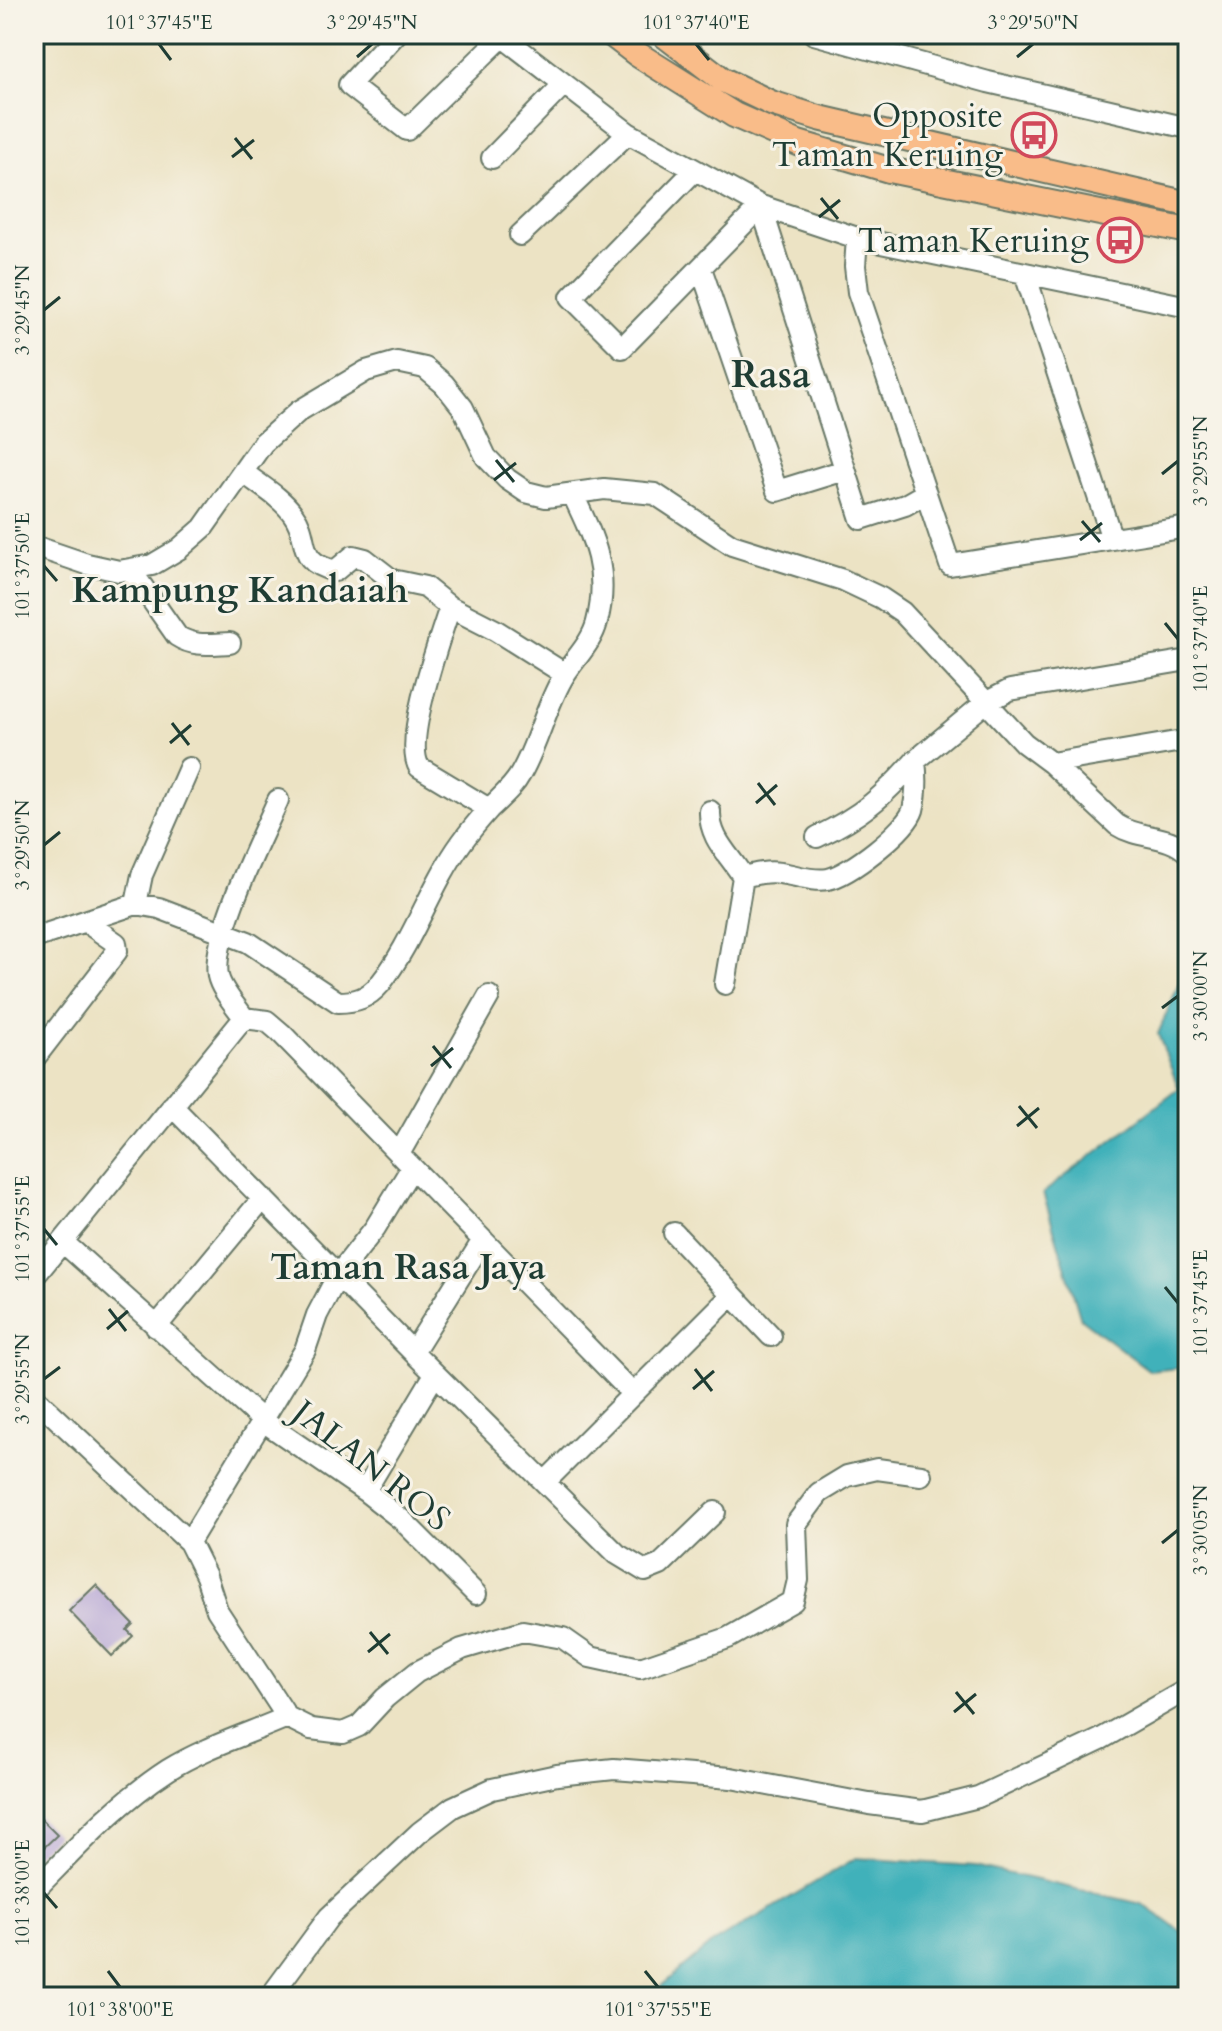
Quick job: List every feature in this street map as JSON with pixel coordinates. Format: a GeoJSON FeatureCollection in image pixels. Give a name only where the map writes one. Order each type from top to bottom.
{"type":"FeatureCollection","features":[{"type":"Feature","properties":{"kind":"main road"},"geometry":{"type":"LineString","coordinates":[[611,34],[637,54],[734,115],[798,143],[889,170],[1188,231]]}},
{"type":"Feature","properties":{"kind":"main road"},"geometry":{"type":"LineString","coordinates":[[663,34],[681,43],[723,80],[771,103],[819,118],[1188,204]]}},
{"type":"Feature","properties":{"kind":"street"},"geometry":{"type":"LineString","coordinates":[[396,34],[349,85],[407,130],[500,36],[628,133],[761,206],[857,238],[1188,307]]}},
{"type":"Feature","properties":{"kind":"street"},"geometry":{"type":"LineString","coordinates":[[814,34],[988,82],[1188,128]]}},
{"type":"Feature","properties":{"kind":"street"},"geometry":{"type":"LineString","coordinates":[[492,158],[564,84]]}},
{"type":"Feature","properties":{"kind":"street"},"geometry":{"type":"LineString","coordinates":[[520,235],[628,133]]}},
{"type":"Feature","properties":{"kind":"street"},"geometry":{"type":"LineString","coordinates":[[695,170],[571,297],[622,348],[761,206]]}},
{"type":"Feature","properties":{"kind":"street"},"geometry":{"type":"LineString","coordinates":[[761,206],[861,519],[905,505],[926,493]]}},
{"type":"Feature","properties":{"kind":"street"},"geometry":{"type":"LineString","coordinates":[[857,238],[855,266],[858,292],[950,565],[1188,527]]}},
{"type":"Feature","properties":{"kind":"street"},"geometry":{"type":"LineString","coordinates":[[701,268],[777,491],[845,470]]}},
{"type":"Feature","properties":{"kind":"street"},"geometry":{"type":"LineString","coordinates":[[1025,274],[1112,539]]}},
{"type":"Feature","properties":{"kind":"street"},"geometry":{"type":"LineString","coordinates":[[34,546],[119,571],[152,565],[179,549],[203,528],[263,443],[299,411],[366,371],[397,362],[425,368],[444,384],[463,408],[486,457],[507,479],[526,492],[546,497],[604,489],[655,494],[732,545],[843,580],[881,598],[902,612],[1024,743],[1051,763],[1117,825],[1129,833],[1173,841],[1188,853]]}},
{"type":"Feature","properties":{"kind":"street"},"geometry":{"type":"LineString","coordinates":[[243,472],[292,512],[298,523],[304,551],[315,563],[335,571],[353,556],[358,556],[371,562],[392,580],[425,587],[450,607],[495,630],[565,674]]}},
{"type":"Feature","properties":{"kind":"street"},"geometry":{"type":"LineString","coordinates":[[34,938],[136,904],[159,908],[248,942],[338,1002],[354,1002],[366,997],[380,983],[406,942],[462,842],[489,809],[508,793],[521,774],[552,697],[596,626],[601,600],[601,564],[595,541],[573,495]]}},
{"type":"Feature","properties":{"kind":"street"},"geometry":{"type":"LineString","coordinates":[[130,569],[177,636],[188,643],[200,645],[230,643]]}},
{"type":"Feature","properties":{"kind":"street"},"geometry":{"type":"LineString","coordinates":[[450,607],[421,701],[416,761],[419,767],[489,809]]}},
{"type":"Feature","properties":{"kind":"street"},"geometry":{"type":"LineString","coordinates":[[817,837],[860,815],[892,787],[915,761],[985,703],[1010,690],[1188,660]]}},
{"type":"Feature","properties":{"kind":"street"},"geometry":{"type":"LineString","coordinates":[[1051,763],[1188,740]]}},
{"type":"Feature","properties":{"kind":"street"},"geometry":{"type":"LineString","coordinates":[[743,877],[778,873],[830,879],[853,867],[886,842],[912,813],[916,787],[915,761]]}},
{"type":"Feature","properties":{"kind":"street"},"geometry":{"type":"LineString","coordinates":[[136,904],[142,875],[189,768]]}},
{"type":"Feature","properties":{"kind":"street"},"geometry":{"type":"LineString","coordinates":[[244,1018],[218,977],[219,959],[231,909],[278,800]]}},
{"type":"Feature","properties":{"kind":"street"},"geometry":{"type":"LineString","coordinates":[[710,811],[714,837],[743,877],[725,984]]}},
{"type":"Feature","properties":{"kind":"street"},"geometry":{"type":"LineString","coordinates":[[1164,838],[1188,829]]}},
{"type":"Feature","properties":{"kind":"street"},"geometry":{"type":"LineString","coordinates":[[34,1059],[117,951],[116,943],[86,922]]}},
{"type":"Feature","properties":{"kind":"street"},"geometry":{"type":"LineString","coordinates":[[189,1542],[305,1350],[317,1315],[338,1275],[375,1228],[405,1160],[489,996]]}},
{"type":"Feature","properties":{"kind":"street"},"geometry":{"type":"LineString","coordinates":[[34,1277],[244,1018]]}},
{"type":"Feature","properties":{"kind":"street"},"geometry":{"type":"LineString","coordinates":[[244,1018],[267,1021],[274,1027],[633,1394]]}},
{"type":"Feature","properties":{"kind":"street"},"geometry":{"type":"LineString","coordinates":[[172,1106],[617,1554],[645,1571],[660,1565],[715,1512]]}},
{"type":"Feature","properties":{"kind":"street"},"geometry":{"type":"LineString","coordinates":[[156,1327],[263,1198]]}},
{"type":"Feature","properties":{"kind":"street"},"geometry":{"type":"LineString","coordinates":[[674,1233],[771,1336]]}},
{"type":"Feature","properties":{"kind":"street"},"geometry":{"type":"LineString","coordinates":[[413,1352],[483,1240]]}},
{"type":"Feature","properties":{"kind":"street","name":"JALAN ROS"},"geometry":{"type":"LineString","coordinates":[[64,1243],[263,1421],[402,1520],[476,1594]]}},
{"type":"Feature","properties":{"kind":"street"},"geometry":{"type":"LineString","coordinates":[[545,1482],[732,1295]]}},
{"type":"Feature","properties":{"kind":"street"},"geometry":{"type":"LineString","coordinates":[[365,1491],[435,1374]]}},
{"type":"Feature","properties":{"kind":"street"},"geometry":{"type":"LineString","coordinates":[[34,1397],[189,1542],[206,1576],[217,1610],[287,1717],[311,1729],[343,1733],[359,1726],[385,1698],[417,1672],[462,1649],[523,1631],[563,1638],[590,1657],[640,1668],[728,1638],[793,1601],[798,1580],[796,1524],[819,1493],[847,1476],[877,1469],[921,1475]]}},
{"type":"Feature","properties":{"kind":"street"},"geometry":{"type":"LineString","coordinates":[[270,1997],[329,1917],[420,1832],[453,1807],[492,1789],[557,1775],[614,1769],[731,1778],[922,1811],[978,1797],[1101,1739],[1188,1689]]}},
{"type":"Feature","properties":{"kind":"street"},"geometry":{"type":"LineString","coordinates":[[34,1891],[93,1830],[169,1769],[287,1717]]}},
{"type":"Feature","properties":{"kind":"water"},"geometry":{"type":"Polygon","coordinates":[[[1188,962],[1188,1367],[1150,1371],[1081,1319],[1043,1193],[1179,1089],[1158,1034],[1188,962]]]}},
{"type":"Feature","properties":{"kind":"water"},"geometry":{"type":"Polygon","coordinates":[[[856,1858],[975,1866],[1142,1904],[1188,1936],[1188,1997],[648,1997],[710,1945],[856,1858]]]}},
{"type":"Feature","properties":{"kind":"building"},"geometry":{"type":"Polygon","coordinates":[[[96,1585],[133,1624],[127,1630],[133,1636],[112,1656],[69,1611],[96,1585]]]}},
{"type":"Feature","properties":{"kind":"building"},"geometry":{"type":"Polygon","coordinates":[[[34,1812],[57,1835],[34,1857],[34,1812]]]}},
{"type":"Feature","properties":{"kind":"place","name":"Opposite Taman Keruing"},"geometry":{"type":"Point","coordinates":[1034,135]}},
{"type":"Feature","properties":{"kind":"place","name":"Taman Keruing"},"geometry":{"type":"Point","coordinates":[1120,240]}},
{"type":"Feature","properties":{"kind":"district","name":"Rasa"},"geometry":{"type":"Point","coordinates":[771,374]}},
{"type":"Feature","properties":{"kind":"district","name":"Kampung Kandaiah"},"geometry":{"type":"Point","coordinates":[240,589]}},
{"type":"Feature","properties":{"kind":"district","name":"Taman Rasa Jaya"},"geometry":{"type":"Point","coordinates":[408,1266]}}]}
